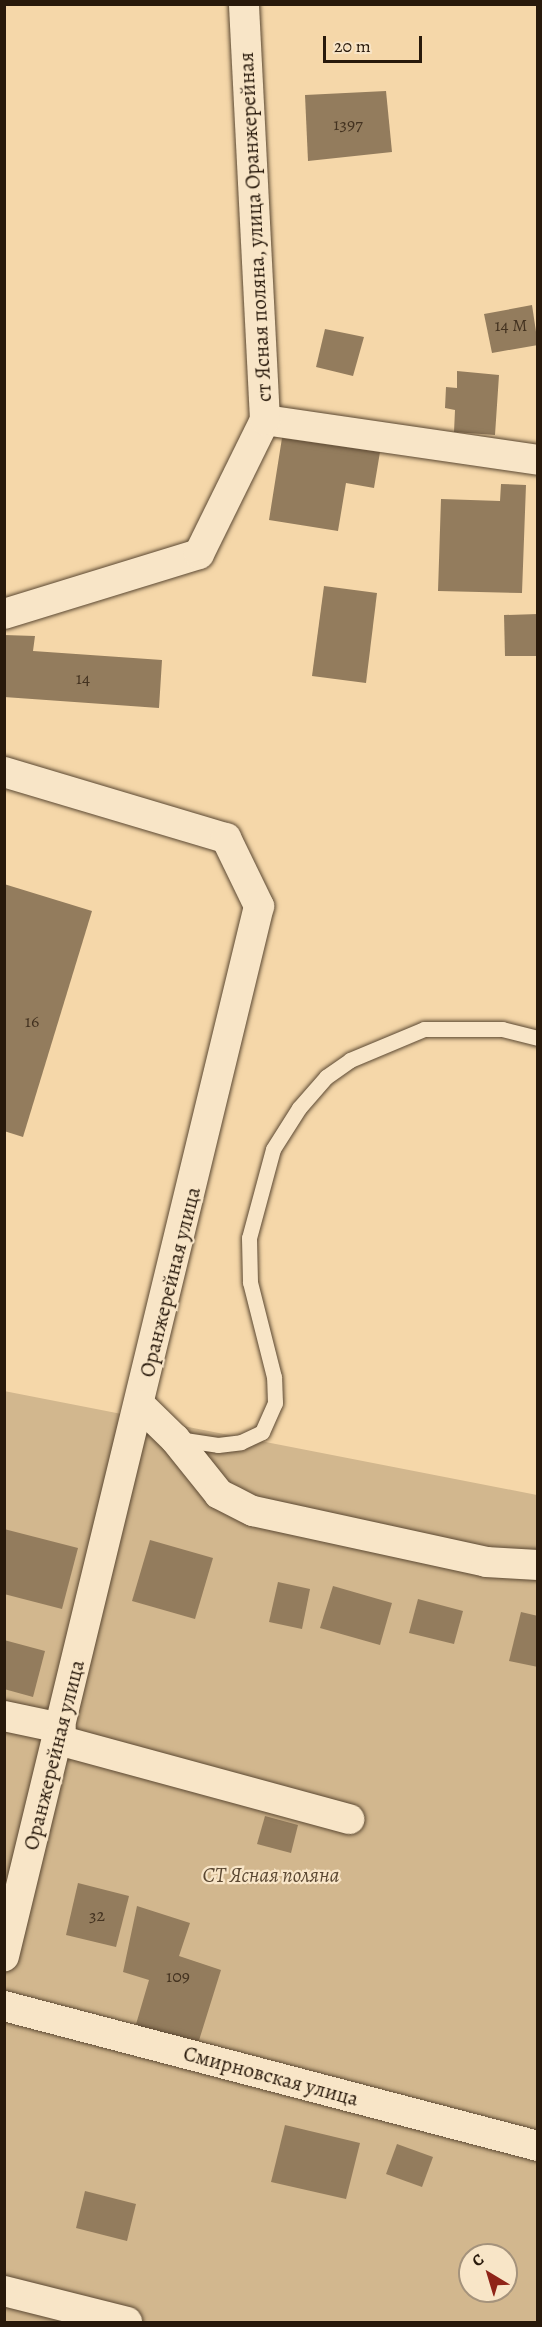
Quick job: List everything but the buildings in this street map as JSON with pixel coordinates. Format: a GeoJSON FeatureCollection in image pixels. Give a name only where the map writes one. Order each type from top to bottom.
{"type":"FeatureCollection","features":[{"type":"Feature","properties":{"kind":"street","name":"ст Ясная поляна, улица Оранжерейная"},"geometry":{"type":"LineString","coordinates":[[4,614],[199,554],[265,420],[244,4]]}},
{"type":"Feature","properties":{"kind":"street"},"geometry":{"type":"LineString","coordinates":[[265,420],[537,460]]}},
{"type":"Feature","properties":{"kind":"street","name":"Оранжерейная улица"},"geometry":{"type":"LineString","coordinates":[[4,772],[226,838],[259,906],[140,1405],[4,1956]]}},
{"type":"Feature","properties":{"kind":"street"},"geometry":{"type":"LineString","coordinates":[[140,1405],[175,1439],[219,1494],[253,1511],[486,1562],[537,1565]]}},
{"type":"Feature","properties":{"kind":"street"},"geometry":{"type":"LineString","coordinates":[[4,1716],[349,1819]]}},
{"type":"Feature","properties":{"kind":"street","name":"Смирновская улица"},"geometry":{"type":"LineString","coordinates":[[4,2006],[537,2146]]}},
{"type":"Feature","properties":{"kind":"street"},"geometry":{"type":"LineString","coordinates":[[4,2291],[127,2322]]}},
{"type":"Feature","properties":{"kind":"lane"},"geometry":{"type":"LineString","coordinates":[[175,1439],[218,1445],[241,1442],[262,1432],[267,1422],[274,1403],[274,1377],[250,1282],[249,1238],[273,1149],[298,1108],[326,1077],[385,1042],[424,1029],[502,1029],[537,1038]]}},
{"type":"Feature","properties":{"kind":"green space","name":"СТ Ясная поляна"},"geometry":{"type":"Polygon","coordinates":[[[4,1391],[537,1495],[537,2322],[5,2322],[4,1391]]]}}]}
